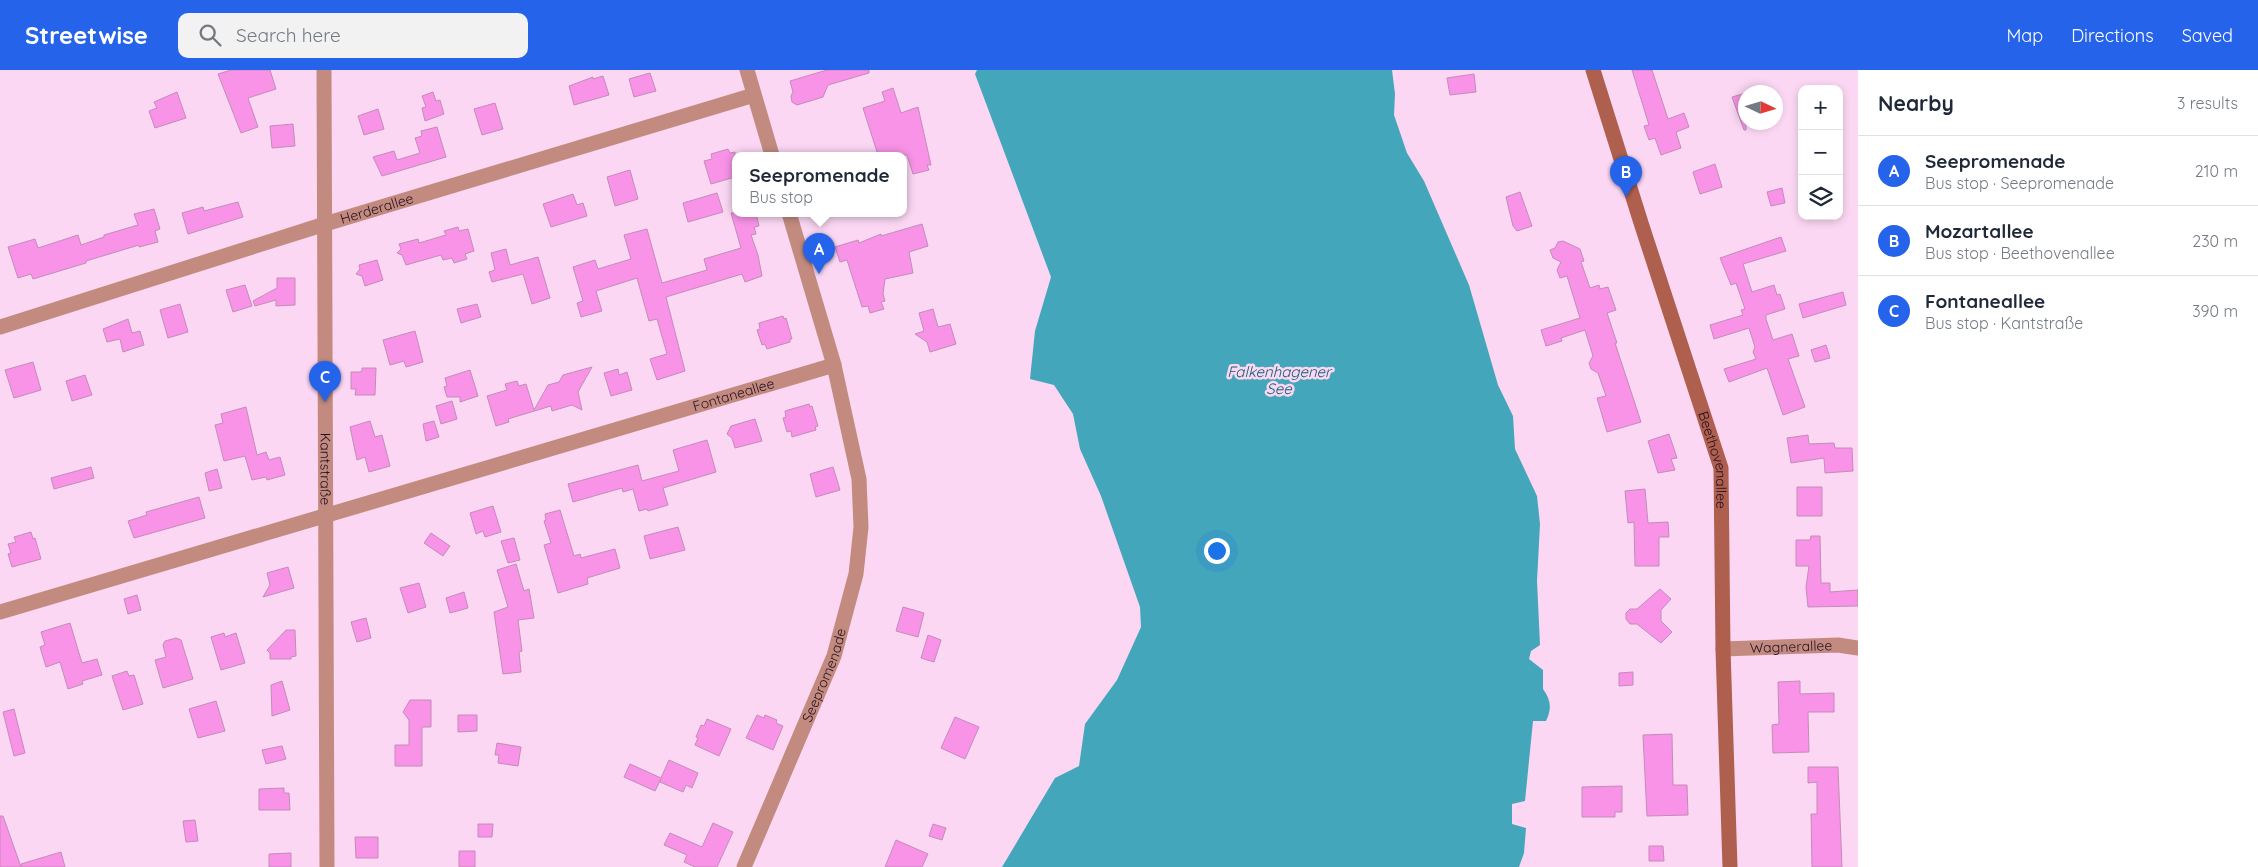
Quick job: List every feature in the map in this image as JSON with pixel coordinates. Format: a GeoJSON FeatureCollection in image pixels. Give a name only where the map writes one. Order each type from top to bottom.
{"type":"FeatureCollection","features":[{"type":"Feature","properties":{"kind":"street","name":"Kantstraße"},"geometry":{"type":"LineString","coordinates":[[324,70],[327,867]]}},
{"type":"Feature","properties":{"kind":"street"},"geometry":{"type":"LineString","coordinates":[[747,70],[771,152]]}},
{"type":"Feature","properties":{"kind":"street","name":"Beethovenallee"},"geometry":{"type":"LineString","coordinates":[[1593,70],[1721,468],[1723,649],[1730,867]]}},
{"type":"Feature","properties":{"kind":"street","name":"Herderallee"},"geometry":{"type":"LineString","coordinates":[[0,327],[325,224],[754,95]]}},
{"type":"Feature","properties":{"kind":"street","name":"Seepromenade"},"geometry":{"type":"LineString","coordinates":[[744,867],[834,656],[856,574],[861,526],[859,479],[834,364],[790,217]]}},
{"type":"Feature","properties":{"kind":"street","name":"Fontaneallee"},"geometry":{"type":"LineString","coordinates":[[0,612],[834,364]]}},
{"type":"Feature","properties":{"kind":"street","name":"Wagnerallee"},"geometry":{"type":"LineString","coordinates":[[1723,649],[1838,645],[1858,648]]}},
{"type":"Feature","properties":{"kind":"water","name":"Falkenhagener See"},"geometry":{"type":"Polygon","coordinates":[[[977,70],[1392,70],[1395,94],[1394,115],[1407,153],[1424,181],[1469,285],[1498,385],[1513,416],[1515,449],[1537,496],[1540,524],[1537,581],[1540,645],[1531,651],[1529,659],[1543,670],[1543,689],[1548,697],[1550,709],[1546,721],[1533,721],[1525,801],[1512,804],[1512,824],[1526,828],[1524,853],[1519,867],[1002,867],[1055,778],[1079,766],[1085,724],[1117,680],[1141,627],[1140,607],[1101,496],[1080,449],[1073,414],[1054,385],[1030,379],[1035,331],[1051,277],[975,74],[977,70]]]}},
{"type":"Feature","properties":{"kind":"building"},"geometry":{"type":"Polygon","coordinates":[[[231,70],[270,70],[276,89],[248,98],[258,127],[241,133],[218,74],[231,70]]]}},
{"type":"Feature","properties":{"kind":"building"},"geometry":{"type":"Polygon","coordinates":[[[827,70],[869,70],[869,73],[828,85],[823,97],[797,105],[792,102],[791,96],[793,92],[790,81],[827,70]]]}},
{"type":"Feature","properties":{"kind":"building"},"geometry":{"type":"Polygon","coordinates":[[[1632,70],[1652,70],[1668,119],[1684,113],[1689,127],[1676,132],[1681,148],[1661,155],[1655,138],[1649,140],[1644,126],[1649,125],[1632,70]]]}},
{"type":"Feature","properties":{"kind":"building"},"geometry":{"type":"Polygon","coordinates":[[[650,73],[656,91],[634,97],[629,79],[650,73]]]}},
{"type":"Feature","properties":{"kind":"building"},"geometry":{"type":"Polygon","coordinates":[[[1474,74],[1476,92],[1450,95],[1447,78],[1474,74]]]}},
{"type":"Feature","properties":{"kind":"building"},"geometry":{"type":"Polygon","coordinates":[[[603,76],[609,95],[574,105],[569,86],[593,77],[593,79],[603,76]]]}},
{"type":"Feature","properties":{"kind":"building"},"geometry":{"type":"Polygon","coordinates":[[[893,88],[901,113],[918,107],[931,165],[927,165],[929,170],[913,174],[907,152],[877,152],[863,108],[885,101],[882,92],[893,88]]]}},
{"type":"Feature","properties":{"kind":"building"},"geometry":{"type":"Polygon","coordinates":[[[177,92],[186,118],[155,128],[149,111],[157,108],[154,102],[177,92]]]}},
{"type":"Feature","properties":{"kind":"building"},"geometry":{"type":"Polygon","coordinates":[[[433,92],[436,101],[440,100],[444,114],[425,121],[422,108],[426,107],[422,96],[433,92]]]}},
{"type":"Feature","properties":{"kind":"building"},"geometry":{"type":"Polygon","coordinates":[[[1738,95],[1738,114],[1732,97],[1738,95]]]}},
{"type":"Feature","properties":{"kind":"building"},"geometry":{"type":"Polygon","coordinates":[[[495,103],[503,129],[482,135],[474,109],[495,103]]]}},
{"type":"Feature","properties":{"kind":"building"},"geometry":{"type":"Polygon","coordinates":[[[378,109],[384,129],[364,135],[358,116],[378,109]]]}},
{"type":"Feature","properties":{"kind":"building"},"geometry":{"type":"Polygon","coordinates":[[[293,124],[295,146],[272,148],[270,126],[293,124]]]}},
{"type":"Feature","properties":{"kind":"building"},"geometry":{"type":"Polygon","coordinates":[[[437,127],[446,157],[382,176],[373,157],[394,151],[397,160],[420,153],[415,138],[422,136],[421,131],[437,127]]]}},
{"type":"Feature","properties":{"kind":"building"},"geometry":{"type":"Polygon","coordinates":[[[728,149],[730,153],[732,153],[732,178],[711,184],[704,161],[712,159],[711,154],[728,149]]]}},
{"type":"Feature","properties":{"kind":"building"},"geometry":{"type":"Polygon","coordinates":[[[1715,164],[1722,187],[1700,194],[1693,172],[1715,164]]]}},
{"type":"Feature","properties":{"kind":"building"},"geometry":{"type":"Polygon","coordinates":[[[630,170],[638,199],[615,206],[607,177],[630,170]]]}},
{"type":"Feature","properties":{"kind":"building"},"geometry":{"type":"Polygon","coordinates":[[[1782,188],[1785,203],[1771,206],[1767,192],[1782,188]]]}},
{"type":"Feature","properties":{"kind":"building"},"geometry":{"type":"Polygon","coordinates":[[[1520,192],[1532,226],[1517,231],[1513,226],[1506,197],[1520,192]]]}},
{"type":"Feature","properties":{"kind":"building"},"geometry":{"type":"Polygon","coordinates":[[[717,193],[723,212],[688,222],[683,203],[717,193]]]}},
{"type":"Feature","properties":{"kind":"building"},"geometry":{"type":"Polygon","coordinates":[[[573,194],[577,205],[583,203],[587,216],[551,227],[543,204],[573,194]]]}},
{"type":"Feature","properties":{"kind":"building"},"geometry":{"type":"Polygon","coordinates":[[[238,202],[243,217],[188,234],[182,213],[203,207],[204,211],[238,202]]]}},
{"type":"Feature","properties":{"kind":"building"},"geometry":{"type":"Polygon","coordinates":[[[154,209],[160,229],[155,231],[158,242],[139,247],[139,245],[33,279],[31,274],[18,278],[8,247],[35,239],[38,248],[78,235],[81,245],[104,237],[104,235],[138,225],[134,214],[154,209]]]}},
{"type":"Feature","properties":{"kind":"building"},"geometry":{"type":"Polygon","coordinates":[[[732,217],[757,217],[759,226],[754,227],[756,234],[751,235],[758,255],[762,276],[745,282],[742,274],[666,297],[685,371],[657,380],[650,359],[667,354],[657,319],[649,321],[637,278],[596,291],[602,311],[581,317],[577,303],[583,301],[573,267],[595,260],[598,269],[631,259],[624,235],[647,229],[662,283],[707,270],[704,259],[741,248],[732,217]]]}},
{"type":"Feature","properties":{"kind":"building"},"geometry":{"type":"Polygon","coordinates":[[[922,224],[928,246],[909,252],[913,273],[885,279],[883,294],[885,301],[881,302],[884,309],[870,313],[868,306],[862,307],[847,260],[840,262],[835,247],[858,240],[859,243],[881,234],[881,236],[922,224]]]}},
{"type":"Feature","properties":{"kind":"building"},"geometry":{"type":"Polygon","coordinates":[[[458,227],[459,231],[468,229],[474,251],[465,254],[467,259],[454,263],[452,258],[443,260],[441,255],[406,265],[402,255],[397,253],[401,249],[399,244],[418,239],[419,243],[446,235],[444,231],[458,227]]]}},
{"type":"Feature","properties":{"kind":"building"},"geometry":{"type":"Polygon","coordinates":[[[1781,237],[1786,251],[1743,264],[1752,292],[1774,285],[1777,295],[1780,294],[1785,309],[1766,315],[1766,319],[1773,340],[1792,334],[1799,356],[1788,359],[1805,407],[1783,415],[1767,368],[1729,382],[1724,369],[1756,359],[1753,352],[1755,347],[1749,328],[1714,339],[1710,325],[1743,315],[1741,310],[1745,309],[1736,283],[1731,285],[1720,258],[1781,237]]]}},
{"type":"Feature","properties":{"kind":"building"},"geometry":{"type":"Polygon","coordinates":[[[1563,241],[1580,249],[1584,261],[1581,262],[1590,288],[1599,285],[1600,289],[1608,287],[1616,310],[1607,313],[1641,422],[1607,432],[1597,398],[1606,396],[1598,373],[1591,369],[1589,363],[1593,356],[1585,330],[1561,338],[1562,341],[1546,346],[1541,330],[1580,318],[1567,276],[1560,278],[1557,270],[1561,262],[1553,258],[1550,250],[1555,248],[1558,242],[1563,241]]]}},
{"type":"Feature","properties":{"kind":"building"},"geometry":{"type":"Polygon","coordinates":[[[506,249],[510,265],[538,257],[550,298],[532,304],[523,274],[492,282],[489,272],[495,270],[491,253],[506,249]]]}},
{"type":"Feature","properties":{"kind":"building"},"geometry":{"type":"Polygon","coordinates":[[[377,260],[383,280],[365,286],[362,276],[356,274],[360,269],[359,265],[377,260]]]}},
{"type":"Feature","properties":{"kind":"building"},"geometry":{"type":"Polygon","coordinates":[[[277,278],[295,278],[295,305],[276,306],[276,300],[255,306],[253,301],[277,288],[277,278]]]}},
{"type":"Feature","properties":{"kind":"building"},"geometry":{"type":"Polygon","coordinates":[[[245,285],[252,306],[233,312],[226,290],[245,285]]]}},
{"type":"Feature","properties":{"kind":"building"},"geometry":{"type":"Polygon","coordinates":[[[1843,292],[1846,305],[1803,318],[1799,304],[1843,292]]]}},
{"type":"Feature","properties":{"kind":"building"},"geometry":{"type":"Polygon","coordinates":[[[180,304],[188,332],[168,338],[160,310],[180,304]]]}},
{"type":"Feature","properties":{"kind":"building"},"geometry":{"type":"Polygon","coordinates":[[[477,304],[481,317],[461,323],[457,309],[477,304]]]}},
{"type":"Feature","properties":{"kind":"building"},"geometry":{"type":"Polygon","coordinates":[[[933,309],[938,327],[950,324],[956,344],[930,352],[927,342],[915,334],[924,331],[919,313],[933,309]]]}},
{"type":"Feature","properties":{"kind":"building"},"geometry":{"type":"Polygon","coordinates":[[[783,316],[784,319],[786,318],[792,339],[790,339],[790,342],[767,349],[765,344],[762,345],[757,330],[760,329],[759,323],[783,316]]]}},
{"type":"Feature","properties":{"kind":"building"},"geometry":{"type":"Polygon","coordinates":[[[128,319],[132,333],[140,331],[144,345],[123,352],[120,339],[107,342],[103,329],[128,319]]]}},
{"type":"Feature","properties":{"kind":"building"},"geometry":{"type":"Polygon","coordinates":[[[415,331],[423,362],[406,367],[404,361],[390,365],[383,340],[415,331]]]}},
{"type":"Feature","properties":{"kind":"building"},"geometry":{"type":"Polygon","coordinates":[[[1826,345],[1830,358],[1815,362],[1811,350],[1826,345]]]}},
{"type":"Feature","properties":{"kind":"building"},"geometry":{"type":"Polygon","coordinates":[[[33,362],[41,390],[14,398],[5,370],[33,362]]]}},
{"type":"Feature","properties":{"kind":"building"},"geometry":{"type":"Polygon","coordinates":[[[592,367],[578,392],[582,410],[572,405],[552,411],[551,406],[508,419],[509,422],[496,426],[487,396],[507,390],[505,384],[517,381],[519,386],[526,384],[534,410],[548,385],[559,382],[563,375],[592,367]]]}},
{"type":"Feature","properties":{"kind":"building"},"geometry":{"type":"Polygon","coordinates":[[[362,368],[376,368],[375,395],[355,395],[356,389],[351,389],[351,372],[362,371],[362,368]]]}},
{"type":"Feature","properties":{"kind":"building"},"geometry":{"type":"Polygon","coordinates":[[[618,369],[619,375],[627,372],[632,390],[611,396],[604,373],[618,369]]]}},
{"type":"Feature","properties":{"kind":"building"},"geometry":{"type":"Polygon","coordinates":[[[470,370],[478,396],[460,402],[460,397],[447,397],[444,387],[447,386],[445,378],[470,370]]]}},
{"type":"Feature","properties":{"kind":"building"},"geometry":{"type":"Polygon","coordinates":[[[85,375],[92,395],[72,401],[66,381],[85,375]]]}},
{"type":"Feature","properties":{"kind":"building"},"geometry":{"type":"Polygon","coordinates":[[[452,401],[457,419],[441,424],[436,406],[452,401]]]}},
{"type":"Feature","properties":{"kind":"building"},"geometry":{"type":"Polygon","coordinates":[[[809,404],[810,407],[812,406],[818,426],[815,427],[816,430],[792,437],[791,431],[787,432],[783,418],[786,417],[785,411],[809,404]]]}},
{"type":"Feature","properties":{"kind":"building"},"geometry":{"type":"Polygon","coordinates":[[[246,407],[257,455],[266,452],[269,460],[280,457],[285,475],[267,480],[266,477],[252,480],[245,456],[224,461],[215,425],[223,423],[221,414],[246,407]]]}},
{"type":"Feature","properties":{"kind":"building"},"geometry":{"type":"Polygon","coordinates":[[[755,419],[762,441],[735,448],[732,438],[727,434],[731,426],[755,419]]]}},
{"type":"Feature","properties":{"kind":"building"},"geometry":{"type":"Polygon","coordinates":[[[370,421],[375,437],[382,435],[390,466],[369,472],[365,457],[357,460],[350,427],[370,421]]]}},
{"type":"Feature","properties":{"kind":"building"},"geometry":{"type":"Polygon","coordinates":[[[434,421],[439,437],[426,441],[423,424],[434,421]]]}},
{"type":"Feature","properties":{"kind":"building"},"geometry":{"type":"Polygon","coordinates":[[[1669,434],[1677,458],[1671,459],[1675,470],[1658,473],[1648,441],[1669,434]]]}},
{"type":"Feature","properties":{"kind":"building"},"geometry":{"type":"Polygon","coordinates":[[[1808,435],[1809,444],[1834,443],[1835,448],[1852,448],[1853,471],[1825,473],[1824,458],[1791,463],[1787,438],[1808,435]]]}},
{"type":"Feature","properties":{"kind":"building"},"geometry":{"type":"Polygon","coordinates":[[[707,440],[716,472],[663,488],[668,505],[648,511],[647,509],[639,511],[633,489],[623,492],[622,488],[573,502],[568,484],[638,465],[642,481],[679,471],[673,450],[707,440]]]}},
{"type":"Feature","properties":{"kind":"building"},"geometry":{"type":"Polygon","coordinates":[[[91,467],[94,478],[54,489],[51,478],[91,467]]]}},
{"type":"Feature","properties":{"kind":"building"},"geometry":{"type":"Polygon","coordinates":[[[833,467],[840,490],[816,497],[810,474],[833,467]]]}},
{"type":"Feature","properties":{"kind":"building"},"geometry":{"type":"Polygon","coordinates":[[[217,469],[222,488],[209,491],[205,473],[217,469]]]}},
{"type":"Feature","properties":{"kind":"building"},"geometry":{"type":"Polygon","coordinates":[[[1797,487],[1822,487],[1822,516],[1797,516],[1797,487]]]}},
{"type":"Feature","properties":{"kind":"building"},"geometry":{"type":"Polygon","coordinates":[[[1645,489],[1648,523],[1668,522],[1669,537],[1659,537],[1659,566],[1635,566],[1634,522],[1628,523],[1625,491],[1645,489]]]}},
{"type":"Feature","properties":{"kind":"building"},"geometry":{"type":"Polygon","coordinates":[[[199,497],[205,518],[134,538],[128,521],[147,515],[146,512],[199,497]]]}},
{"type":"Feature","properties":{"kind":"building"},"geometry":{"type":"Polygon","coordinates":[[[493,506],[501,532],[485,537],[483,531],[476,534],[470,513],[493,506]]]}},
{"type":"Feature","properties":{"kind":"building"},"geometry":{"type":"Polygon","coordinates":[[[560,510],[574,556],[580,554],[581,558],[615,549],[620,568],[587,578],[588,584],[558,593],[544,545],[551,543],[544,521],[546,520],[545,514],[560,510]]]}},
{"type":"Feature","properties":{"kind":"building"},"geometry":{"type":"Polygon","coordinates":[[[678,527],[685,550],[650,559],[644,536],[678,527]]]}},
{"type":"Feature","properties":{"kind":"building"},"geometry":{"type":"Polygon","coordinates":[[[31,532],[33,539],[35,538],[41,559],[12,567],[8,554],[11,553],[8,544],[16,542],[14,537],[31,532]]]}},
{"type":"Feature","properties":{"kind":"building"},"geometry":{"type":"Polygon","coordinates":[[[431,533],[450,546],[443,556],[424,543],[431,533]]]}},
{"type":"Feature","properties":{"kind":"building"},"geometry":{"type":"Polygon","coordinates":[[[1811,536],[1820,536],[1821,583],[1830,583],[1830,592],[1858,590],[1858,606],[1808,607],[1806,587],[1809,566],[1796,566],[1796,540],[1810,540],[1811,536]]]}},
{"type":"Feature","properties":{"kind":"building"},"geometry":{"type":"Polygon","coordinates":[[[514,538],[520,560],[508,563],[501,541],[514,538]]]}},
{"type":"Feature","properties":{"kind":"building"},"geometry":{"type":"Polygon","coordinates":[[[516,564],[524,591],[529,589],[534,618],[518,620],[522,651],[519,652],[521,672],[503,674],[494,612],[508,607],[497,570],[516,564]]]}},
{"type":"Feature","properties":{"kind":"building"},"geometry":{"type":"Polygon","coordinates":[[[288,567],[294,588],[263,597],[270,585],[267,573],[288,567]]]}},
{"type":"Feature","properties":{"kind":"building"},"geometry":{"type":"Polygon","coordinates":[[[419,583],[426,607],[408,613],[400,588],[419,583]]]}},
{"type":"Feature","properties":{"kind":"building"},"geometry":{"type":"Polygon","coordinates":[[[1660,589],[1671,599],[1661,610],[1661,621],[1672,632],[1661,643],[1637,624],[1630,624],[1626,619],[1626,613],[1630,609],[1637,609],[1660,589]]]}},
{"type":"Feature","properties":{"kind":"building"},"geometry":{"type":"Polygon","coordinates":[[[464,592],[468,608],[450,613],[446,598],[464,592]]]}},
{"type":"Feature","properties":{"kind":"building"},"geometry":{"type":"Polygon","coordinates":[[[137,595],[141,610],[128,614],[124,599],[137,595]]]}},
{"type":"Feature","properties":{"kind":"building"},"geometry":{"type":"Polygon","coordinates":[[[903,607],[924,613],[918,637],[896,631],[903,607]]]}},
{"type":"Feature","properties":{"kind":"building"},"geometry":{"type":"Polygon","coordinates":[[[366,618],[371,638],[357,642],[351,622],[366,618]]]}},
{"type":"Feature","properties":{"kind":"building"},"geometry":{"type":"Polygon","coordinates":[[[70,623],[82,663],[97,659],[102,675],[82,681],[83,684],[68,689],[60,662],[46,667],[40,647],[45,645],[41,632],[70,623]]]}},
{"type":"Feature","properties":{"kind":"building"},"geometry":{"type":"Polygon","coordinates":[[[286,630],[295,630],[296,656],[291,657],[291,659],[270,659],[270,653],[267,650],[286,630]]]}},
{"type":"Feature","properties":{"kind":"building"},"geometry":{"type":"Polygon","coordinates":[[[224,633],[225,637],[236,633],[245,663],[221,670],[211,637],[224,633]]]}},
{"type":"Feature","properties":{"kind":"building"},"geometry":{"type":"Polygon","coordinates":[[[928,635],[941,640],[934,662],[921,658],[928,635]]]}},
{"type":"Feature","properties":{"kind":"building"},"geometry":{"type":"Polygon","coordinates":[[[176,638],[181,640],[193,679],[163,688],[155,660],[166,657],[163,645],[165,641],[176,638]]]}},
{"type":"Feature","properties":{"kind":"building"},"geometry":{"type":"Polygon","coordinates":[[[127,671],[129,676],[134,675],[143,704],[123,710],[112,676],[127,671]]]}},
{"type":"Feature","properties":{"kind":"building"},"geometry":{"type":"Polygon","coordinates":[[[1633,672],[1633,685],[1619,686],[1619,673],[1633,672]]]}},
{"type":"Feature","properties":{"kind":"building"},"geometry":{"type":"Polygon","coordinates":[[[282,681],[290,710],[272,716],[271,685],[282,681]]]}},
{"type":"Feature","properties":{"kind":"building"},"geometry":{"type":"Polygon","coordinates":[[[1800,681],[1800,694],[1834,693],[1834,712],[1808,712],[1809,752],[1773,753],[1772,725],[1779,724],[1778,682],[1800,681]]]}},
{"type":"Feature","properties":{"kind":"building"},"geometry":{"type":"Polygon","coordinates":[[[410,700],[431,700],[431,727],[422,727],[422,766],[395,766],[395,745],[409,745],[409,720],[403,712],[410,700]]]}},
{"type":"Feature","properties":{"kind":"building"},"geometry":{"type":"Polygon","coordinates":[[[216,701],[225,731],[198,738],[189,709],[216,701]]]}},
{"type":"Feature","properties":{"kind":"building"},"geometry":{"type":"Polygon","coordinates":[[[14,709],[25,753],[14,756],[3,712],[14,709]]]}},
{"type":"Feature","properties":{"kind":"building"},"geometry":{"type":"Polygon","coordinates":[[[458,715],[477,715],[477,731],[458,732],[458,715]]]}},
{"type":"Feature","properties":{"kind":"building"},"geometry":{"type":"Polygon","coordinates":[[[757,715],[764,718],[765,715],[777,720],[776,723],[783,726],[773,750],[746,738],[757,715]]]}},
{"type":"Feature","properties":{"kind":"building"},"geometry":{"type":"Polygon","coordinates":[[[955,717],[979,727],[965,759],[941,748],[955,717]]]}},
{"type":"Feature","properties":{"kind":"building"},"geometry":{"type":"Polygon","coordinates":[[[707,719],[731,729],[719,756],[695,745],[701,725],[704,726],[707,719]]]}},
{"type":"Feature","properties":{"kind":"building"},"geometry":{"type":"Polygon","coordinates":[[[1672,734],[1673,785],[1687,785],[1688,815],[1647,816],[1643,735],[1672,734]]]}},
{"type":"Feature","properties":{"kind":"building"},"geometry":{"type":"Polygon","coordinates":[[[497,743],[521,747],[518,766],[498,763],[499,755],[495,755],[497,743]]]}},
{"type":"Feature","properties":{"kind":"building"},"geometry":{"type":"Polygon","coordinates":[[[282,746],[286,759],[266,764],[262,750],[282,746]]]}},
{"type":"Feature","properties":{"kind":"building"},"geometry":{"type":"Polygon","coordinates":[[[669,760],[698,773],[692,788],[686,785],[683,792],[660,782],[661,779],[655,791],[624,777],[630,764],[661,778],[669,760]]]}},
{"type":"Feature","properties":{"kind":"building"},"geometry":{"type":"Polygon","coordinates":[[[1808,767],[1838,767],[1842,867],[1812,867],[1811,814],[1817,814],[1817,782],[1808,783],[1808,767]]]}},
{"type":"Feature","properties":{"kind":"building"},"geometry":{"type":"Polygon","coordinates":[[[1622,786],[1622,812],[1615,812],[1615,817],[1582,817],[1582,787],[1622,786]]]}},
{"type":"Feature","properties":{"kind":"building"},"geometry":{"type":"Polygon","coordinates":[[[284,788],[284,793],[289,793],[290,810],[259,810],[259,789],[284,788]]]}},
{"type":"Feature","properties":{"kind":"building"},"geometry":{"type":"Polygon","coordinates":[[[0,816],[3,816],[21,867],[0,867],[0,816]]]}},
{"type":"Feature","properties":{"kind":"building"},"geometry":{"type":"Polygon","coordinates":[[[195,820],[198,841],[186,842],[183,821],[195,820]]]}},
{"type":"Feature","properties":{"kind":"building"},"geometry":{"type":"Polygon","coordinates":[[[713,823],[733,832],[717,867],[695,867],[684,862],[687,855],[664,845],[670,833],[702,847],[713,823]]]}},
{"type":"Feature","properties":{"kind":"building"},"geometry":{"type":"Polygon","coordinates":[[[478,824],[493,824],[492,837],[478,837],[478,824]]]}},
{"type":"Feature","properties":{"kind":"building"},"geometry":{"type":"Polygon","coordinates":[[[933,824],[946,828],[942,840],[929,836],[933,824]]]}},
{"type":"Feature","properties":{"kind":"building"},"geometry":{"type":"Polygon","coordinates":[[[355,837],[378,837],[378,858],[356,858],[355,837]]]}},
{"type":"Feature","properties":{"kind":"building"},"geometry":{"type":"Polygon","coordinates":[[[896,840],[928,854],[922,867],[885,867],[896,840]]]}},
{"type":"Feature","properties":{"kind":"building"},"geometry":{"type":"Polygon","coordinates":[[[1649,846],[1663,846],[1664,861],[1649,861],[1649,846]]]}},
{"type":"Feature","properties":{"kind":"building"},"geometry":{"type":"Polygon","coordinates":[[[459,851],[475,851],[475,867],[459,867],[459,851]]]}},
{"type":"Feature","properties":{"kind":"building"},"geometry":{"type":"Polygon","coordinates":[[[61,852],[65,867],[22,867],[21,864],[61,852]]]}},
{"type":"Feature","properties":{"kind":"building"},"geometry":{"type":"Polygon","coordinates":[[[291,853],[291,867],[269,867],[269,854],[291,853]]]}},
{"type":"Feature","properties":{"kind":"place","name":"Mozartallee"},"geometry":{"type":"Point","coordinates":[1626,197]}},
{"type":"Feature","properties":{"kind":"place","name":"Seepromenade"},"geometry":{"type":"Point","coordinates":[819,274]}},
{"type":"Feature","properties":{"kind":"place","name":"Fontaneallee"},"geometry":{"type":"Point","coordinates":[325,402]}}]}
